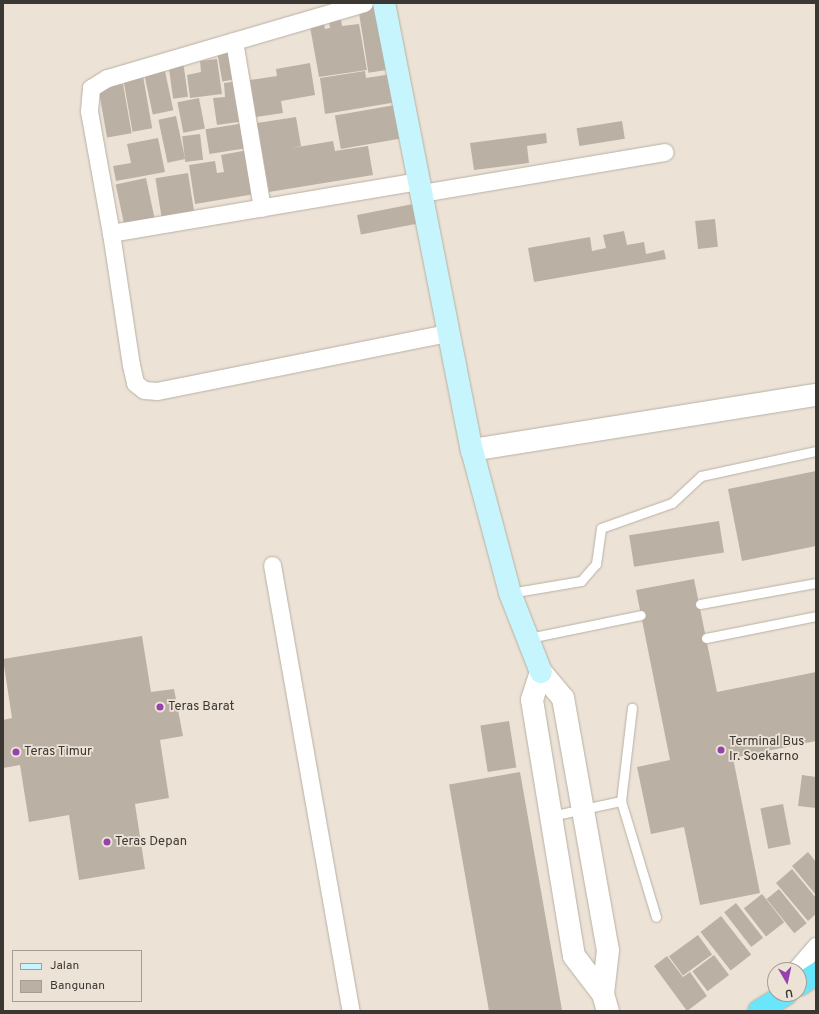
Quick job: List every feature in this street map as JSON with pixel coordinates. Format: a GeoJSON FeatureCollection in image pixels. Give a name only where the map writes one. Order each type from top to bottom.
{"type":"FeatureCollection","features":[{"type":"Feature","properties":{"kind":"highway"},"geometry":{"type":"LineString","coordinates":[[807,980],[816,974]]}},
{"type":"Feature","properties":{"kind":"main road"},"geometry":{"type":"LineString","coordinates":[[384,3],[472,450],[510,593],[529,638],[541,672]]}},
{"type":"Feature","properties":{"kind":"street"},"geometry":{"type":"LineString","coordinates":[[364,3],[107,78],[91,88],[89,111],[111,233],[135,383],[144,390],[157,391],[448,334]]}},
{"type":"Feature","properties":{"kind":"street"},"geometry":{"type":"LineString","coordinates":[[234,41],[262,208]]}},
{"type":"Feature","properties":{"kind":"street"},"geometry":{"type":"LineString","coordinates":[[111,233],[262,208],[665,152]]}},
{"type":"Feature","properties":{"kind":"street"},"geometry":{"type":"LineString","coordinates":[[472,450],[816,395]]}},
{"type":"Feature","properties":{"kind":"street"},"geometry":{"type":"LineString","coordinates":[[272,565],[350,1011]]}},
{"type":"Feature","properties":{"kind":"street"},"geometry":{"type":"LineString","coordinates":[[541,672],[563,698],[608,950],[605,1002]]}},
{"type":"Feature","properties":{"kind":"street"},"geometry":{"type":"LineString","coordinates":[[541,672],[532,700],[574,956],[605,1002]]}},
{"type":"Feature","properties":{"kind":"street"},"geometry":{"type":"LineString","coordinates":[[802,962],[816,946]]}},
{"type":"Feature","properties":{"kind":"street"},"geometry":{"type":"LineString","coordinates":[[574,956],[608,950]]}},
{"type":"Feature","properties":{"kind":"lane"},"geometry":{"type":"LineString","coordinates":[[510,593],[581,581],[596,564],[601,528],[672,504],[701,476],[816,451]]}},
{"type":"Feature","properties":{"kind":"lane"},"geometry":{"type":"LineString","coordinates":[[700,604],[816,583]]}},
{"type":"Feature","properties":{"kind":"lane"},"geometry":{"type":"LineString","coordinates":[[529,638],[641,615]]}},
{"type":"Feature","properties":{"kind":"lane"},"geometry":{"type":"LineString","coordinates":[[706,638],[816,616]]}},
{"type":"Feature","properties":{"kind":"lane"},"geometry":{"type":"LineString","coordinates":[[632,708],[621,801],[656,917]]}},
{"type":"Feature","properties":{"kind":"lane"},"geometry":{"type":"LineString","coordinates":[[550,816],[621,801]]}},
{"type":"Feature","properties":{"kind":"building"},"geometry":{"type":"Polygon","coordinates":[[[381,5],[391,69],[368,73],[358,9],[381,5]]]}},
{"type":"Feature","properties":{"kind":"building"},"geometry":{"type":"Polygon","coordinates":[[[340,13],[342,26],[359,24],[367,70],[319,77],[309,21],[323,18],[325,29],[330,28],[328,15],[340,13]]]}},
{"type":"Feature","properties":{"kind":"building"},"geometry":{"type":"Polygon","coordinates":[[[233,44],[239,78],[222,81],[216,47],[233,44]]]}},
{"type":"Feature","properties":{"kind":"building"},"geometry":{"type":"Polygon","coordinates":[[[217,59],[222,94],[190,98],[187,75],[201,72],[200,61],[217,59]]]}},
{"type":"Feature","properties":{"kind":"building"},"geometry":{"type":"Polygon","coordinates":[[[183,61],[188,97],[173,99],[168,63],[183,61]]]}},
{"type":"Feature","properties":{"kind":"building"},"geometry":{"type":"Polygon","coordinates":[[[310,63],[315,95],[281,101],[283,113],[256,117],[250,80],[277,76],[276,69],[310,63]]]}},
{"type":"Feature","properties":{"kind":"building"},"geometry":{"type":"Polygon","coordinates":[[[165,71],[173,110],[153,114],[144,75],[165,71]]]}},
{"type":"Feature","properties":{"kind":"building"},"geometry":{"type":"Polygon","coordinates":[[[365,71],[366,78],[392,74],[397,102],[325,114],[320,78],[365,71]]]}},
{"type":"Feature","properties":{"kind":"building"},"geometry":{"type":"Polygon","coordinates":[[[143,76],[152,128],[133,132],[123,79],[143,76]]]}},
{"type":"Feature","properties":{"kind":"building"},"geometry":{"type":"Polygon","coordinates":[[[240,81],[245,121],[217,125],[213,98],[225,97],[224,83],[240,81]]]}},
{"type":"Feature","properties":{"kind":"building"},"geometry":{"type":"Polygon","coordinates":[[[123,84],[132,133],[107,138],[98,88],[123,84]]]}},
{"type":"Feature","properties":{"kind":"building"},"geometry":{"type":"Polygon","coordinates":[[[199,98],[205,128],[183,133],[177,102],[199,98]]]}},
{"type":"Feature","properties":{"kind":"building"},"geometry":{"type":"Polygon","coordinates":[[[395,105],[401,138],[341,149],[335,116],[395,105]]]}},
{"type":"Feature","properties":{"kind":"building"},"geometry":{"type":"Polygon","coordinates":[[[176,116],[185,159],[168,163],[158,120],[176,116]]]}},
{"type":"Feature","properties":{"kind":"building"},"geometry":{"type":"Polygon","coordinates":[[[296,117],[301,146],[292,148],[333,141],[335,151],[368,146],[373,175],[269,192],[257,123],[296,117]]]}},
{"type":"Feature","properties":{"kind":"building"},"geometry":{"type":"Polygon","coordinates":[[[622,121],[625,139],[579,146],[577,128],[622,121]]]}},
{"type":"Feature","properties":{"kind":"building"},"geometry":{"type":"Polygon","coordinates":[[[245,123],[249,148],[209,154],[205,129],[245,123]]]}},
{"type":"Feature","properties":{"kind":"building"},"geometry":{"type":"Polygon","coordinates":[[[546,133],[547,143],[527,146],[529,163],[474,170],[470,143],[546,133]]]}},
{"type":"Feature","properties":{"kind":"building"},"geometry":{"type":"Polygon","coordinates":[[[200,134],[203,160],[185,162],[182,136],[200,134]]]}},
{"type":"Feature","properties":{"kind":"building"},"geometry":{"type":"Polygon","coordinates":[[[158,138],[165,172],[116,181],[113,166],[131,163],[127,144],[158,138]]]}},
{"type":"Feature","properties":{"kind":"building"},"geometry":{"type":"Polygon","coordinates":[[[248,150],[255,194],[195,204],[189,165],[215,161],[217,173],[224,172],[221,155],[248,150]]]}},
{"type":"Feature","properties":{"kind":"building"},"geometry":{"type":"Polygon","coordinates":[[[188,173],[194,212],[162,217],[155,178],[188,173]]]}},
{"type":"Feature","properties":{"kind":"building"},"geometry":{"type":"Polygon","coordinates":[[[146,178],[155,219],[124,226],[116,184],[146,178]]]}},
{"type":"Feature","properties":{"kind":"building"},"geometry":{"type":"Polygon","coordinates":[[[413,204],[417,224],[361,235],[357,215],[413,204]]]}},
{"type":"Feature","properties":{"kind":"building"},"geometry":{"type":"Polygon","coordinates":[[[715,219],[718,247],[698,249],[695,221],[715,219]]]}},
{"type":"Feature","properties":{"kind":"building"},"geometry":{"type":"Polygon","coordinates":[[[624,231],[627,245],[644,242],[646,254],[664,250],[666,259],[534,282],[528,248],[590,237],[592,251],[606,248],[603,235],[624,231]]]}},
{"type":"Feature","properties":{"kind":"building"},"geometry":{"type":"Polygon","coordinates":[[[816,471],[816,546],[742,561],[728,489],[816,471]]]}},
{"type":"Feature","properties":{"kind":"building"},"geometry":{"type":"Polygon","coordinates":[[[719,521],[724,553],[634,567],[629,535],[719,521]]]}},
{"type":"Feature","properties":{"kind":"building","name":"Terminal Bus Ir. Soekarno"},"geometry":{"type":"Polygon","coordinates":[[[694,579],[717,692],[816,672],[816,741],[733,758],[760,893],[700,905],[684,827],[651,834],[637,767],[670,760],[636,590],[694,579]]]}},
{"type":"Feature","properties":{"kind":"building"},"geometry":{"type":"Polygon","coordinates":[[[142,636],[151,692],[174,689],[183,736],[160,740],[169,798],[135,804],[145,869],[79,880],[69,815],[29,822],[20,765],[3,768],[3,720],[12,718],[3,659],[142,636]]]}},
{"type":"Feature","properties":{"kind":"building"},"geometry":{"type":"Polygon","coordinates":[[[509,721],[516,767],[488,772],[480,726],[509,721]]]}},
{"type":"Feature","properties":{"kind":"building"},"geometry":{"type":"Polygon","coordinates":[[[520,772],[562,1011],[489,1011],[449,785],[520,772]]]}},
{"type":"Feature","properties":{"kind":"building"},"geometry":{"type":"Polygon","coordinates":[[[802,775],[816,777],[816,808],[798,806],[802,775]]]}},
{"type":"Feature","properties":{"kind":"building"},"geometry":{"type":"Polygon","coordinates":[[[783,804],[791,844],[768,849],[760,808],[783,804]]]}},
{"type":"Feature","properties":{"kind":"building"},"geometry":{"type":"Polygon","coordinates":[[[808,852],[816,862],[816,895],[792,866],[808,852]]]}},
{"type":"Feature","properties":{"kind":"building"},"geometry":{"type":"Polygon","coordinates":[[[792,869],[816,898],[816,914],[808,921],[776,883],[792,869]]]}},
{"type":"Feature","properties":{"kind":"building"},"geometry":{"type":"Polygon","coordinates":[[[779,889],[807,923],[794,933],[767,899],[779,889]]]}},
{"type":"Feature","properties":{"kind":"building"},"geometry":{"type":"Polygon","coordinates":[[[762,894],[784,922],[766,937],[744,908],[762,894]]]}},
{"type":"Feature","properties":{"kind":"building"},"geometry":{"type":"Polygon","coordinates":[[[736,903],[763,938],[751,947],[724,912],[736,903]]]}},
{"type":"Feature","properties":{"kind":"building"},"geometry":{"type":"Polygon","coordinates":[[[721,916],[751,955],[731,971],[701,932],[721,916]]]}},
{"type":"Feature","properties":{"kind":"building"},"geometry":{"type":"Polygon","coordinates":[[[698,935],[712,954],[683,976],[669,956],[698,935]]]}},
{"type":"Feature","properties":{"kind":"building"},"geometry":{"type":"Polygon","coordinates":[[[714,955],[729,975],[707,991],[692,971],[714,955]]]}},
{"type":"Feature","properties":{"kind":"building"},"geometry":{"type":"Polygon","coordinates":[[[667,956],[683,977],[690,972],[707,996],[687,1011],[654,966],[667,956]]]}},
{"type":"Feature","properties":{"kind":"place","name":"Teras Barat"},"geometry":{"type":"Point","coordinates":[160,707]}},
{"type":"Feature","properties":{"kind":"place","name":"Terminal Bus Ir. Soekarno"},"geometry":{"type":"Point","coordinates":[721,750]}},
{"type":"Feature","properties":{"kind":"place","name":"Teras Timur"},"geometry":{"type":"Point","coordinates":[16,752]}},
{"type":"Feature","properties":{"kind":"place","name":"Teras Depan"},"geometry":{"type":"Point","coordinates":[107,842]}}]}
